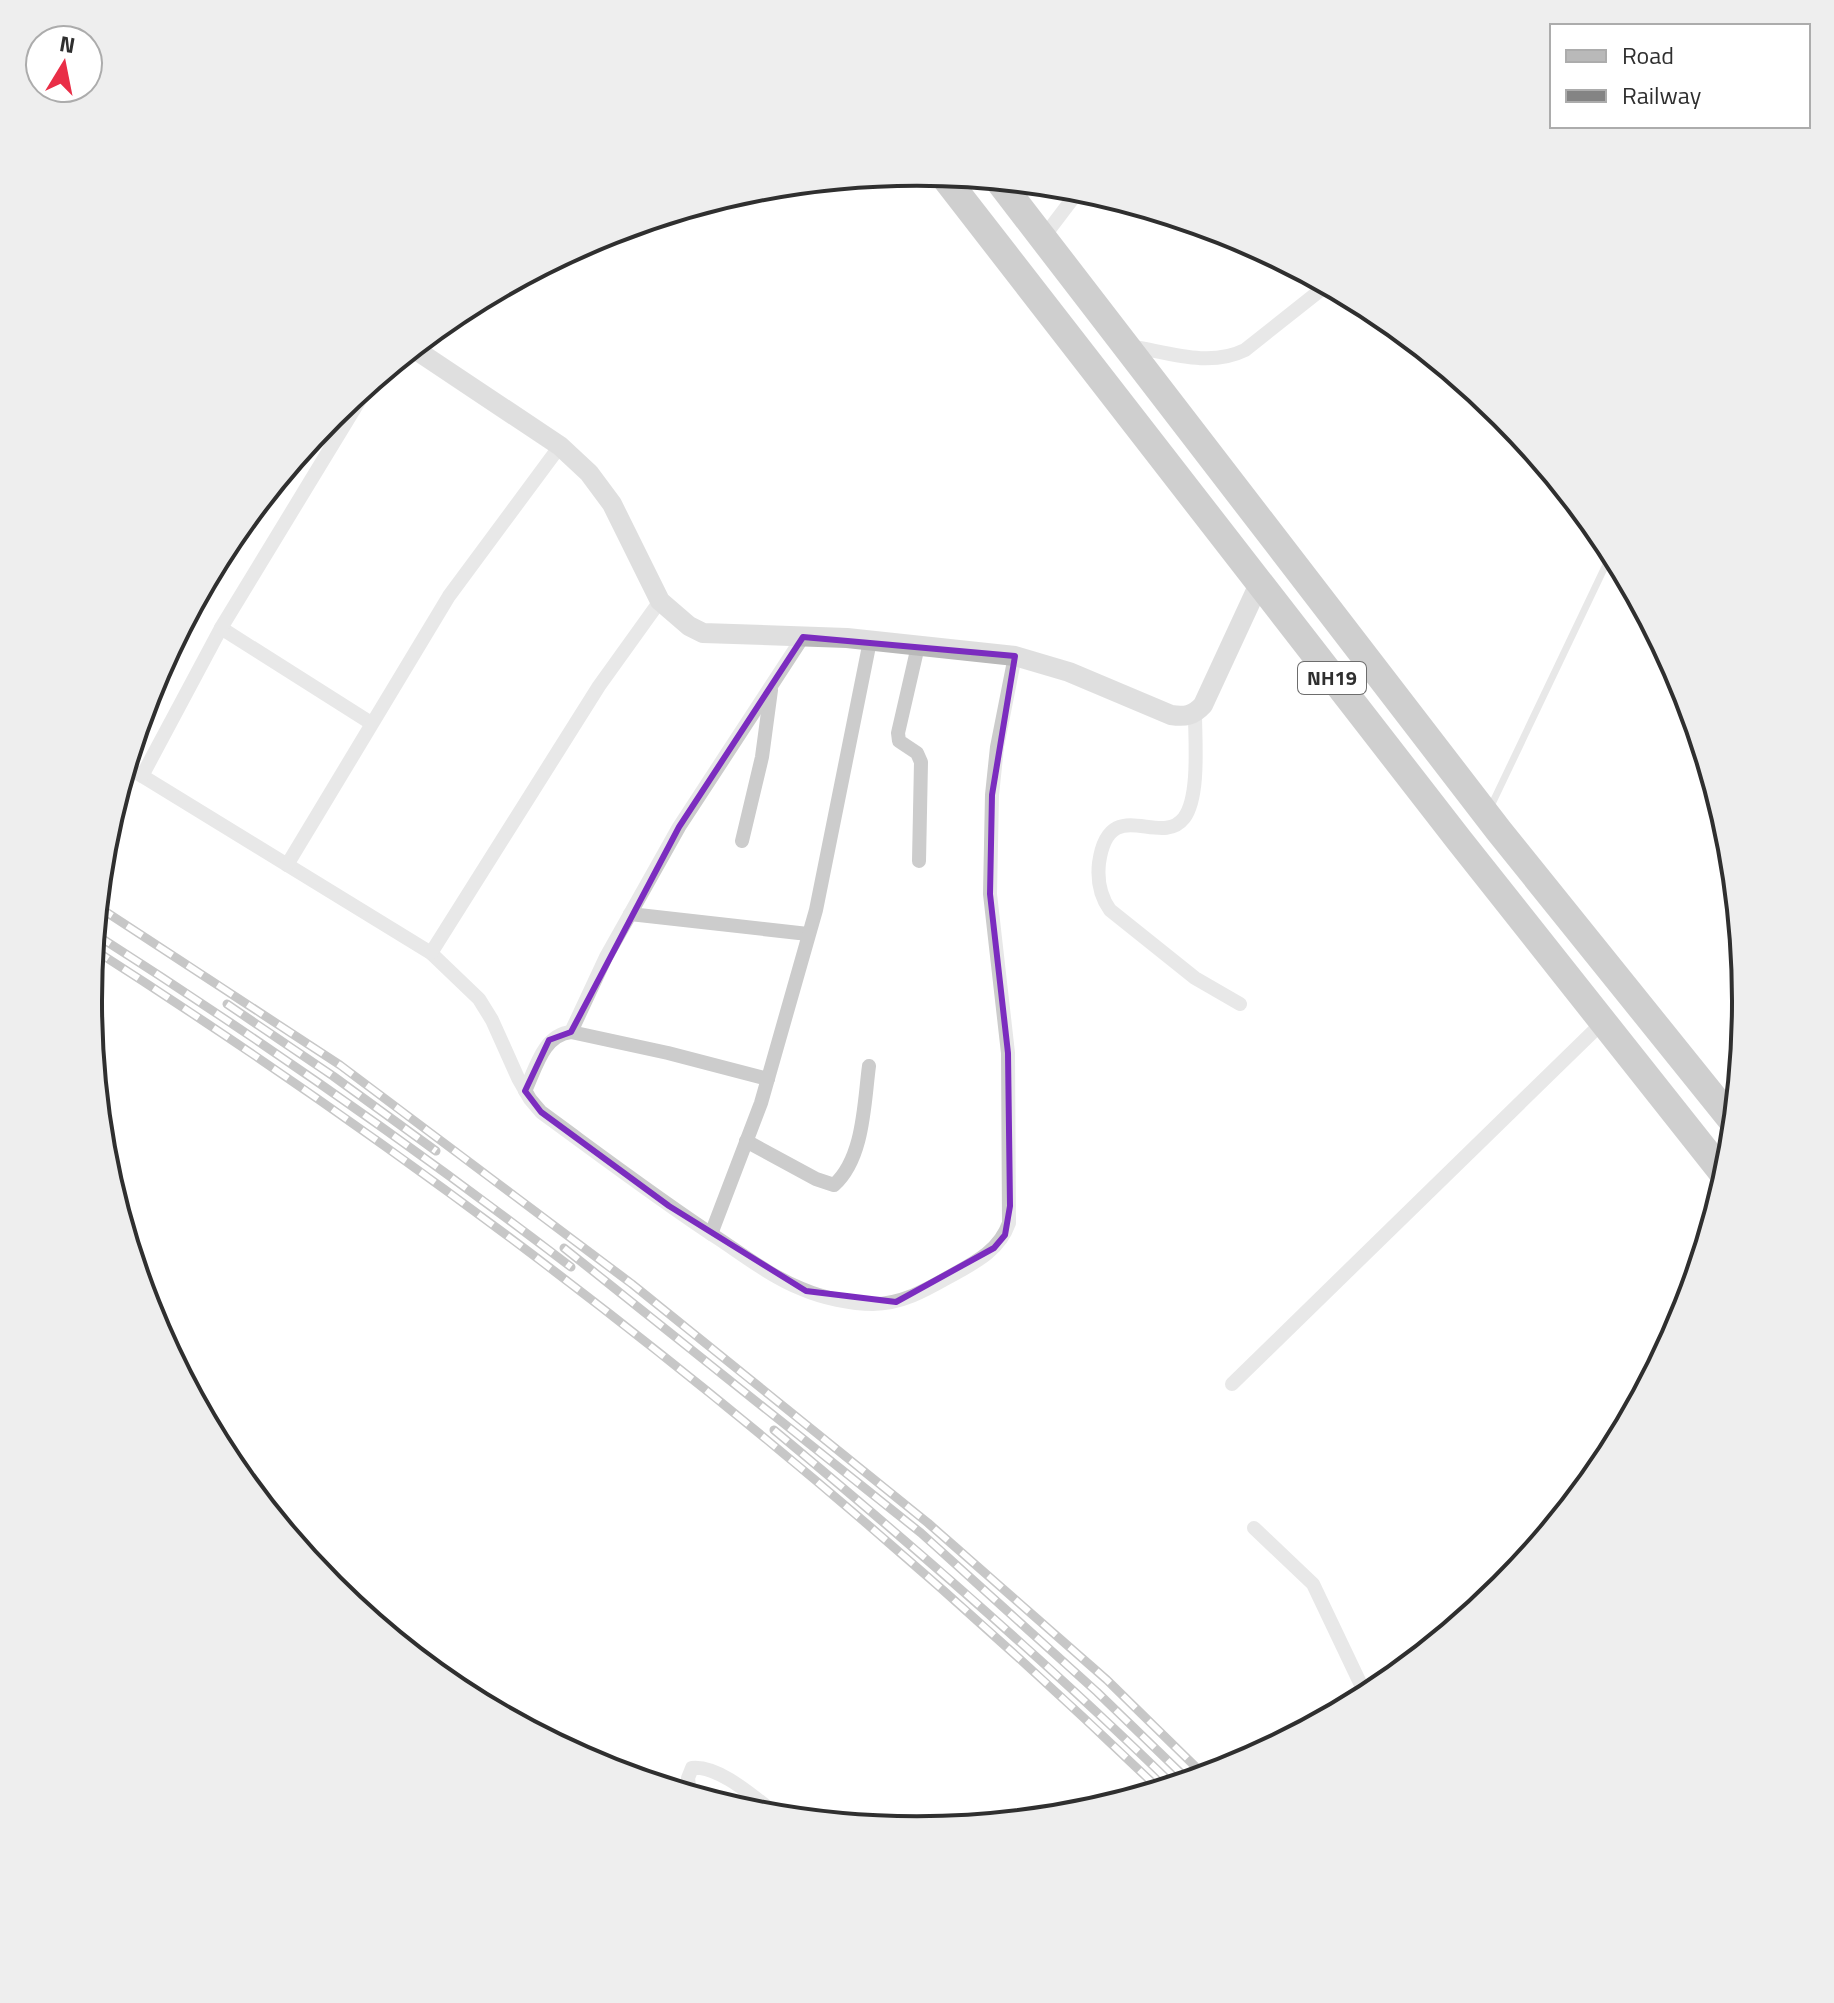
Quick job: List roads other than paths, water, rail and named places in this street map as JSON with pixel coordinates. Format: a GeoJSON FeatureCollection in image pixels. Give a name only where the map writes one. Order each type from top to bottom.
{"type":"FeatureCollection","features":[{"type":"Feature","properties":{"kind":"highway","name":"NH19"},"geometry":{"type":"LineString","coordinates":[[953,187],[1259,584],[1715,1163]]}},
{"type":"Feature","properties":{"kind":"highway","name":"NH19"},"geometry":{"type":"LineString","coordinates":[[1007,191],[1487,815],[1724,1111]]}},
{"type":"Feature","properties":{"kind":"street"},"geometry":{"type":"LineString","coordinates":[[1042,239],[1071,201]]}},
{"type":"Feature","properties":{"kind":"street"},"geometry":{"type":"LineString","coordinates":[[1124,345],[1208,359],[1230,357],[1245,350],[1317,293]]}},
{"type":"Feature","properties":{"kind":"street"},"geometry":{"type":"LineString","coordinates":[[422,354],[560,446],[589,473],[612,504],[660,601],[689,626],[703,633],[870,641],[1015,656],[1069,672],[1171,715],[1195,714]]}},
{"type":"Feature","properties":{"kind":"street"},"geometry":{"type":"LineString","coordinates":[[142,776],[221,628],[349,418]]}},
{"type":"Feature","properties":{"kind":"street"},"geometry":{"type":"LineString","coordinates":[[287,865],[449,596],[560,446]]}},
{"type":"Feature","properties":{"kind":"street"},"geometry":{"type":"LineString","coordinates":[[1240,1004],[1195,978],[1110,910],[1102,899],[1099,863],[1106,838],[1114,829],[1123,825],[1177,825],[1186,816],[1193,784],[1195,714],[1203,705],[1259,584]]}},
{"type":"Feature","properties":{"kind":"street"},"geometry":{"type":"LineString","coordinates":[[431,953],[599,686],[660,601]]}},
{"type":"Feature","properties":{"kind":"street"},"geometry":{"type":"LineString","coordinates":[[221,628],[371,723]]}},
{"type":"Feature","properties":{"kind":"street"},"geometry":{"type":"LineString","coordinates":[[571,1032],[606,957],[679,827],[803,637]]}},
{"type":"Feature","properties":{"kind":"street"},"geometry":{"type":"LineString","coordinates":[[711,1234],[768,1079],[816,910],[870,641]]}},
{"type":"Feature","properties":{"kind":"street"},"geometry":{"type":"LineString","coordinates":[[918,646],[898,733],[899,741],[917,753],[921,762],[919,861]]}},
{"type":"Feature","properties":{"kind":"street"},"geometry":{"type":"LineString","coordinates":[[136,772],[431,953],[479,999],[525,1091],[541,1112],[711,1234],[783,1281],[806,1291],[874,1304],[896,1302],[920,1293],[978,1260],[1005,1235],[1010,1206],[1008,1053],[990,894],[992,795],[997,747],[1015,656]]}},
{"type":"Feature","properties":{"kind":"street"},"geometry":{"type":"LineString","coordinates":[[742,841],[762,757],[772,686]]}},
{"type":"Feature","properties":{"kind":"street"},"geometry":{"type":"LineString","coordinates":[[630,914],[808,934]]}},
{"type":"Feature","properties":{"kind":"street"},"geometry":{"type":"LineString","coordinates":[[1232,1384],[1603,1022]]}},
{"type":"Feature","properties":{"kind":"street"},"geometry":{"type":"LineString","coordinates":[[525,1091],[549,1040],[561,1033],[571,1032],[768,1079]]}},
{"type":"Feature","properties":{"kind":"street"},"geometry":{"type":"LineString","coordinates":[[746,1141],[816,1179],[834,1185],[843,1177],[857,1143],[869,1066]]}},
{"type":"Feature","properties":{"kind":"street"},"geometry":{"type":"LineString","coordinates":[[1254,1528],[1313,1584],[1361,1684]]}},
{"type":"Feature","properties":{"kind":"street"},"geometry":{"type":"LineString","coordinates":[[689,1784],[692,1768],[703,1767],[717,1772],[757,1801]]}},
{"type":"Feature","properties":{"kind":"lane"},"geometry":{"type":"LineString","coordinates":[[1487,815],[1605,566]]}},
{"type":"Feature","properties":{"kind":"railway"},"geometry":{"type":"LineString","coordinates":[[107,913],[340,1065],[632,1284],[928,1523],[1107,1680],[1196,1767]]}},
{"type":"Feature","properties":{"kind":"railway"},"geometry":{"type":"LineString","coordinates":[[105,940],[336,1095],[571,1267]]}},
{"type":"Feature","properties":{"kind":"railway"},"geometry":{"type":"LineString","coordinates":[[104,956],[375,1139],[647,1343],[909,1560],[1151,1782]]}},
{"type":"Feature","properties":{"kind":"railway"},"geometry":{"type":"LineString","coordinates":[[227,1004],[436,1151]]}},
{"type":"Feature","properties":{"kind":"railway"},"geometry":{"type":"LineString","coordinates":[[564,1248],[921,1533],[1097,1692],[1180,1773]]}},
{"type":"Feature","properties":{"kind":"railway"},"geometry":{"type":"LineString","coordinates":[[774,1430],[977,1604],[1165,1777]]}}]}
